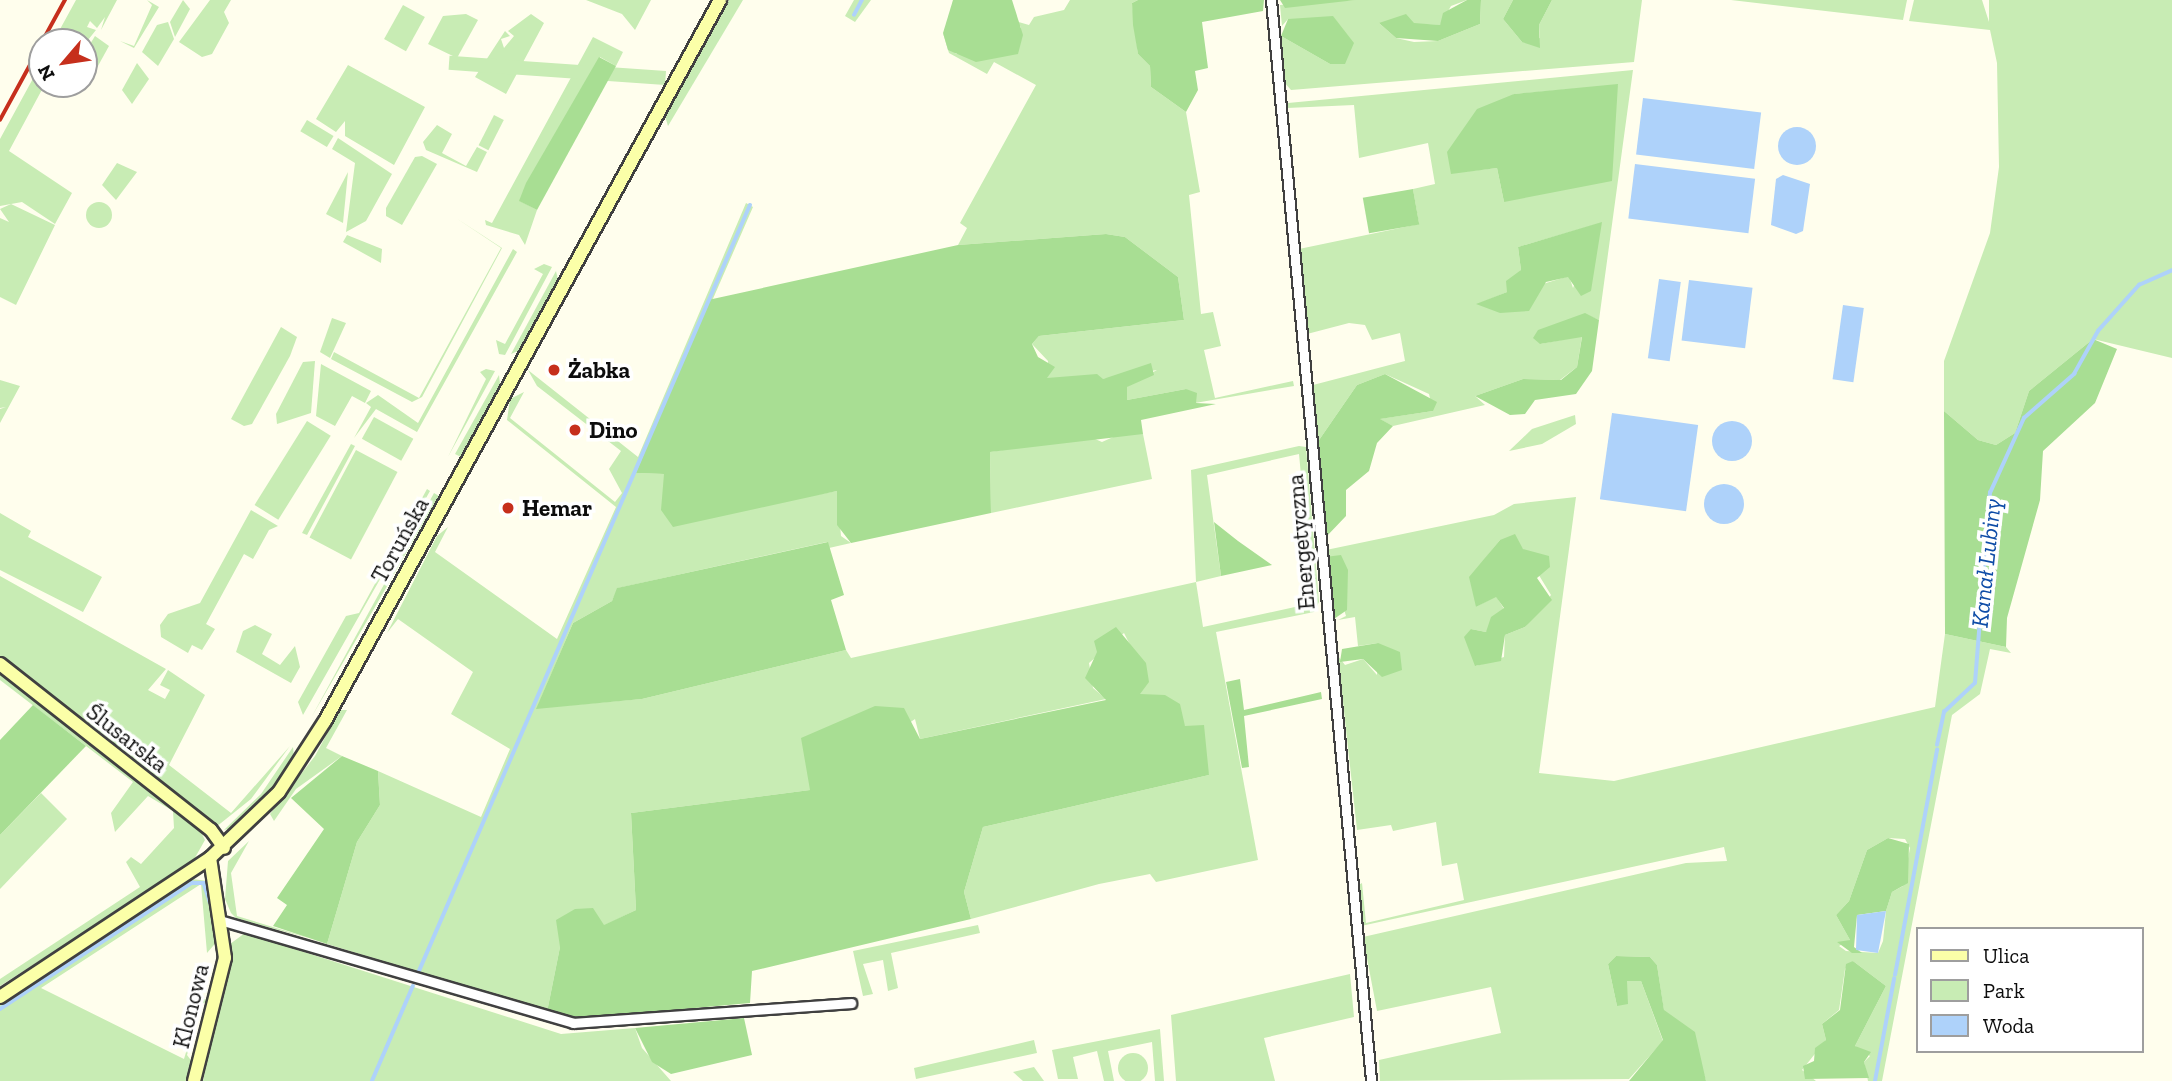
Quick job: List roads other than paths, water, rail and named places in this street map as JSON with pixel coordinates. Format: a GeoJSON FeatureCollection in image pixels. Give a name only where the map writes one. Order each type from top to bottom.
{"type":"FeatureCollection","features":[{"type":"Feature","properties":{"kind":"street","name":"Toruńska"},"geometry":{"type":"LineString","coordinates":[[0,997],[224,848],[304,756],[720,0]]}},
{"type":"Feature","properties":{"kind":"street","name":"Energetyczna"},"geometry":{"type":"LineString","coordinates":[[1271,0],[1371,1081]]}},
{"type":"Feature","properties":{"kind":"street","name":"Ślusarska"},"geometry":{"type":"LineString","coordinates":[[0,664],[211,830],[224,848]]}},
{"type":"Feature","properties":{"kind":"street","name":"Klonowa"},"geometry":{"type":"LineString","coordinates":[[194,1081],[221,986],[223,921],[210,858]]}},
{"type":"Feature","properties":{"kind":"street"},"geometry":{"type":"LineString","coordinates":[[223,921],[573,1023],[852,1003]]}},
{"type":"Feature","properties":{"kind":"water"},"geometry":{"type":"Polygon","coordinates":[[[1643,98],[1761,113],[1754,169],[1636,155],[1643,98]]]}},
{"type":"Feature","properties":{"kind":"water"},"geometry":{"type":"Polygon","coordinates":[[[1797,127],[1810,133],[1816,146],[1810,159],[1797,165],[1784,159],[1778,146],[1784,133],[1797,127]]]}},
{"type":"Feature","properties":{"kind":"water"},"geometry":{"type":"Polygon","coordinates":[[[1635,164],[1755,179],[1748,233],[1628,219],[1635,164]]]}},
{"type":"Feature","properties":{"kind":"water"},"geometry":{"type":"Polygon","coordinates":[[[1783,175],[1810,184],[1803,231],[1796,234],[1771,225],[1776,179],[1783,175]]]}},
{"type":"Feature","properties":{"kind":"water"},"geometry":{"type":"Polygon","coordinates":[[[1659,279],[1681,282],[1670,361],[1648,358],[1659,279]]]}},
{"type":"Feature","properties":{"kind":"water"},"geometry":{"type":"Polygon","coordinates":[[[1689,280],[1753,288],[1745,348],[1682,341],[1689,280]]]}},
{"type":"Feature","properties":{"kind":"water"},"geometry":{"type":"Polygon","coordinates":[[[1843,305],[1864,308],[1853,382],[1833,379],[1843,305]]]}},
{"type":"Feature","properties":{"kind":"water"},"geometry":{"type":"Polygon","coordinates":[[[1612,413],[1698,425],[1686,511],[1600,499],[1612,413]]]}},
{"type":"Feature","properties":{"kind":"water"},"geometry":{"type":"Polygon","coordinates":[[[1732,421],[1740,422],[1746,427],[1751,433],[1751,449],[1746,455],[1740,460],[1732,461],[1724,460],[1718,455],[1713,449],[1712,441],[1713,433],[1718,427],[1724,422],[1732,421]]]}},
{"type":"Feature","properties":{"kind":"water"},"geometry":{"type":"Polygon","coordinates":[[[1724,484],[1732,485],[1738,490],[1743,496],[1743,512],[1738,518],[1732,523],[1724,524],[1716,523],[1710,518],[1705,512],[1704,504],[1705,496],[1710,490],[1716,485],[1724,484]]]}},
{"type":"Feature","properties":{"kind":"water"},"geometry":{"type":"Polygon","coordinates":[[[1886,911],[1878,953],[1856,950],[1857,915],[1886,911]]]}},
{"type":"Feature","properties":{"kind":"waterway"},"geometry":{"type":"LineString","coordinates":[[854,15],[862,0]]}},
{"type":"Feature","properties":{"kind":"waterway"},"geometry":{"type":"LineString","coordinates":[[419,971],[750,205]]}},
{"type":"Feature","properties":{"kind":"waterway","name":"Kanał Lubiny"},"geometry":{"type":"LineString","coordinates":[[1937,745],[1944,712],[1975,683],[1990,493],[2024,418],[2074,374],[2098,331],[2139,285],[2172,270]]}},
{"type":"Feature","properties":{"kind":"waterway","name":"Kanał Lubiny"},"geometry":{"type":"LineString","coordinates":[[1895,975],[1937,750]]}},
{"type":"Feature","properties":{"kind":"waterway"},"geometry":{"type":"LineString","coordinates":[[0,1009],[192,883],[204,883],[210,902]]}},
{"type":"Feature","properties":{"kind":"waterway","name":"Kanał Lubiny"},"geometry":{"type":"LineString","coordinates":[[1875,1081],[1894,979]]}},
{"type":"Feature","properties":{"kind":"waterway"},"geometry":{"type":"LineString","coordinates":[[372,1081],[413,986]]}},
{"type":"Feature","properties":{"kind":"railway"},"geometry":{"type":"LineString","coordinates":[[50,28],[65,0]]}},
{"type":"Feature","properties":{"kind":"railway"},"geometry":{"type":"LineString","coordinates":[[0,120],[28,69]]}},
{"type":"Feature","properties":{"kind":"place","name":"Żabka"},"geometry":{"type":"Point","coordinates":[554,370]}},
{"type":"Feature","properties":{"kind":"place","name":"Dino"},"geometry":{"type":"Point","coordinates":[575,430]}},
{"type":"Feature","properties":{"kind":"place","name":"Hemar"},"geometry":{"type":"Point","coordinates":[508,508]}}]}
